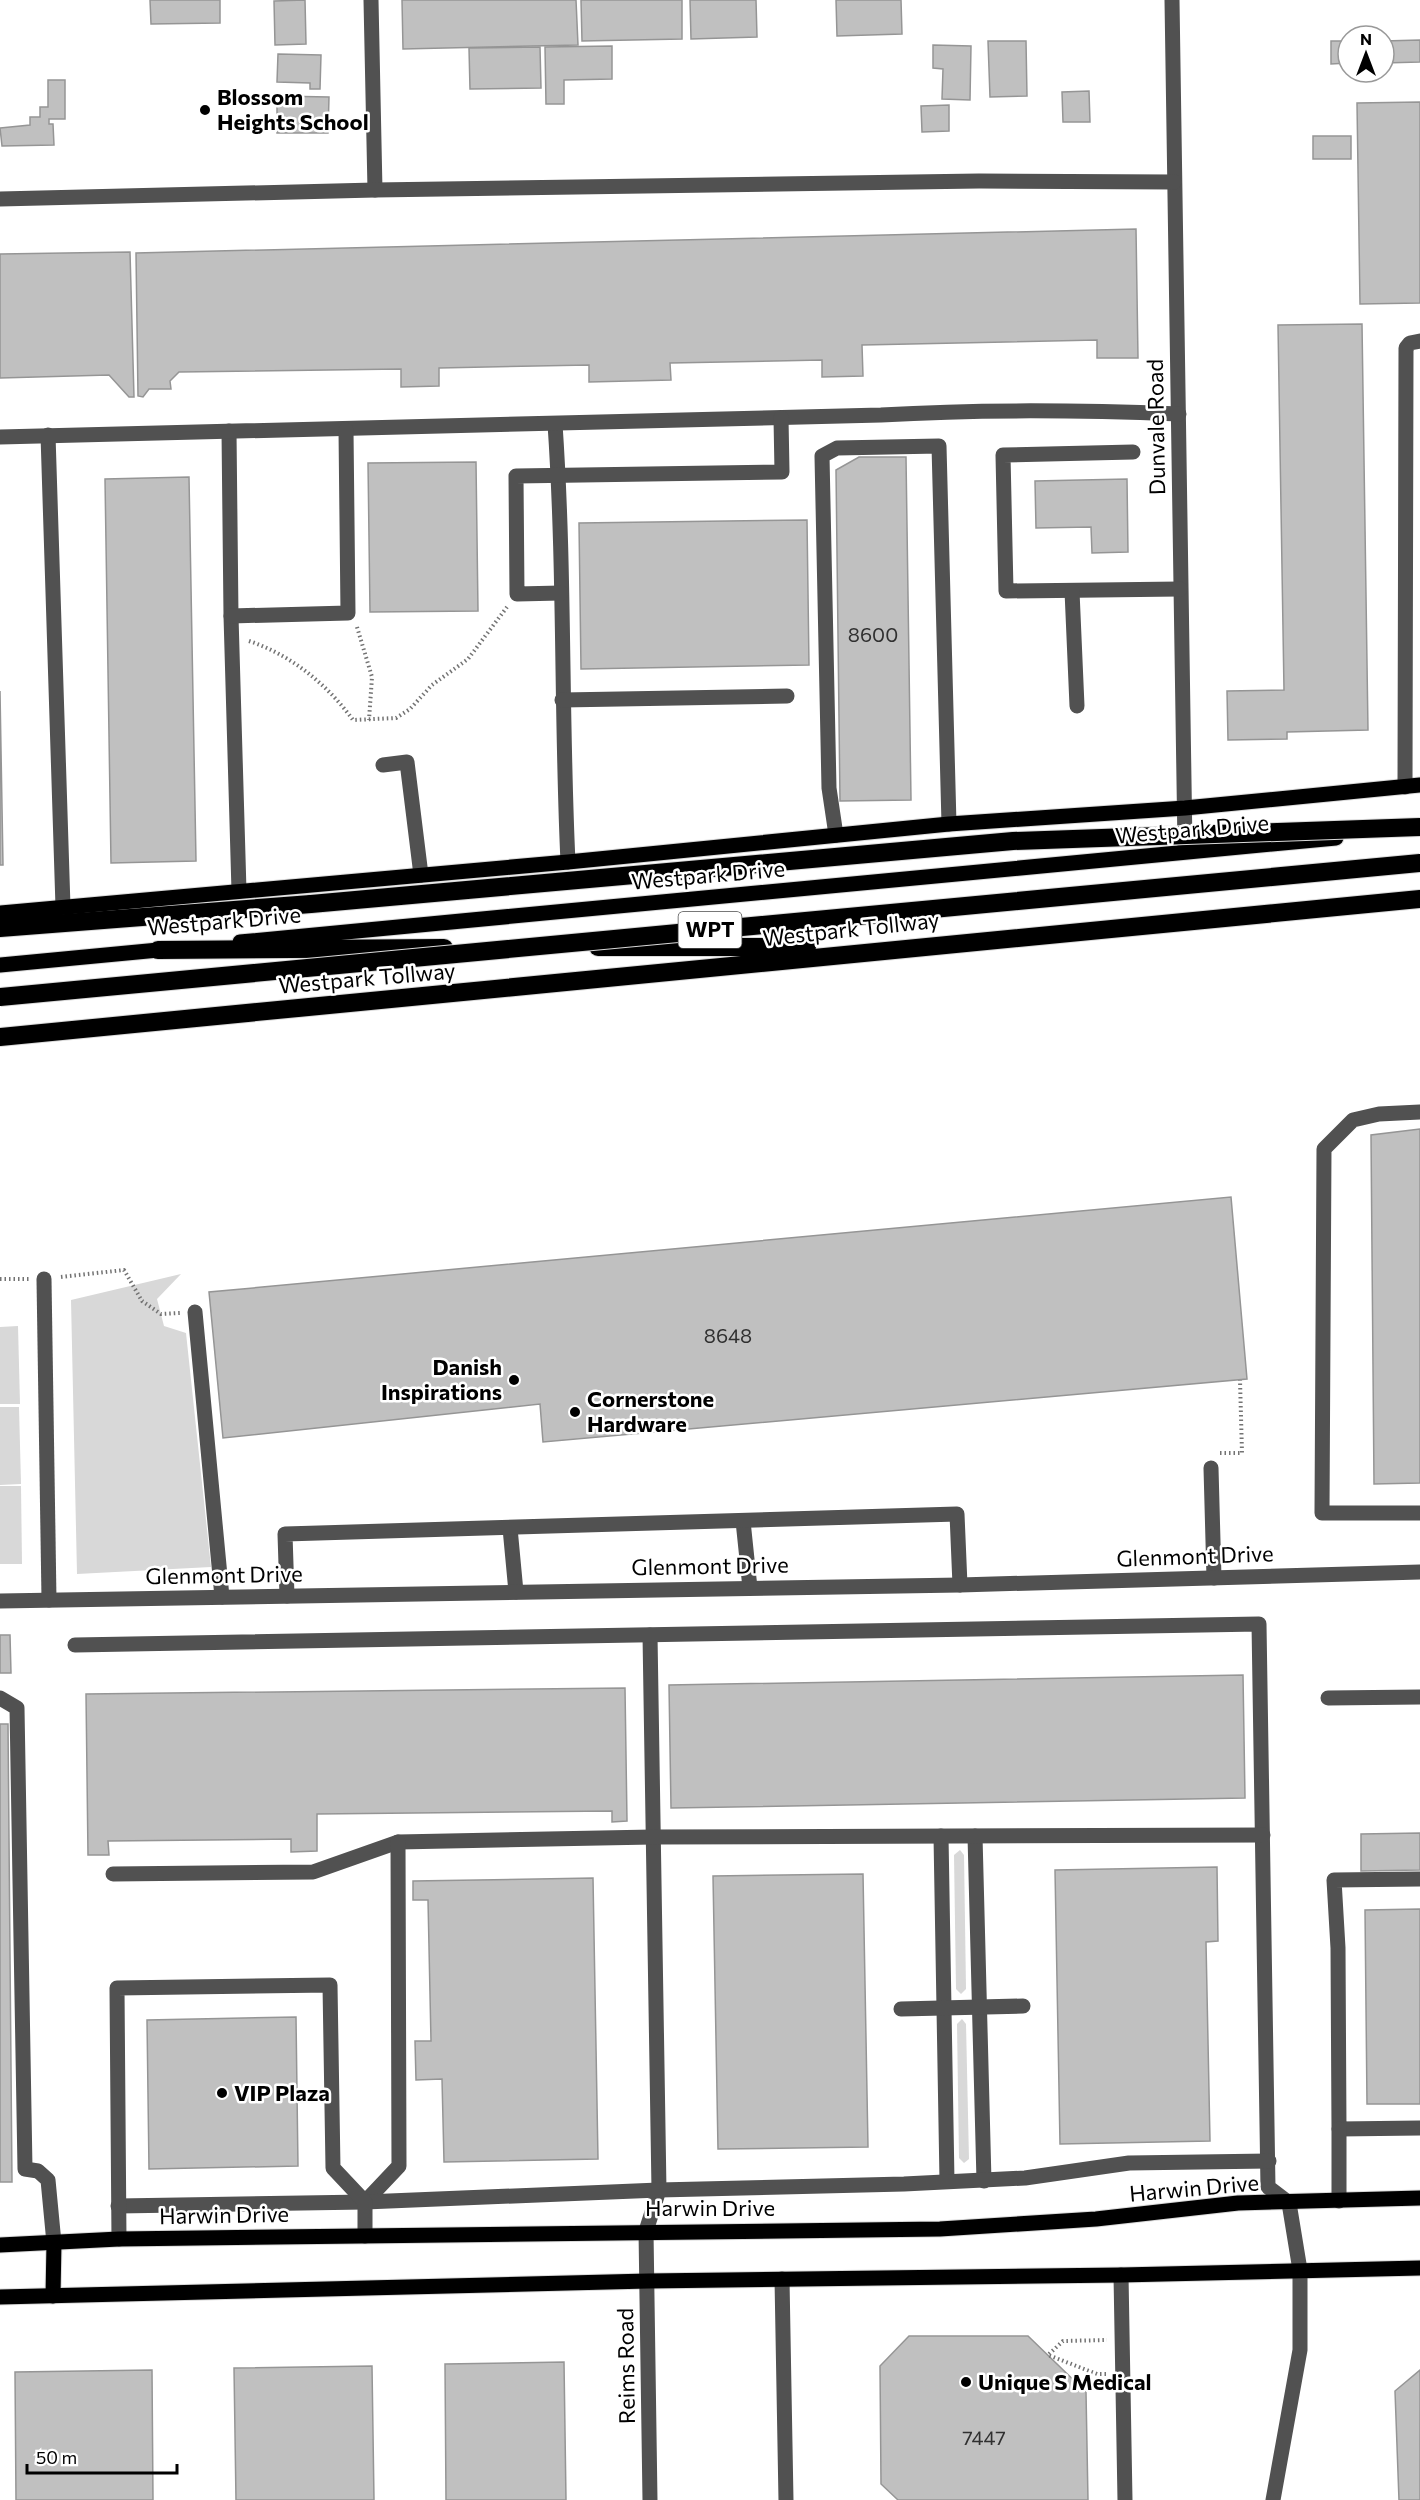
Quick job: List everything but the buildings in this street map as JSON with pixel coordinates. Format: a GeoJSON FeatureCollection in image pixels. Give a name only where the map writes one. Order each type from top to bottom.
{"type":"FeatureCollection","features":[{"type":"Feature","properties":{"kind":"highway"},"geometry":{"type":"LineString","coordinates":[[0,928],[311,904],[1013,841],[1420,828]]}},
{"type":"Feature","properties":{"kind":"highway","name":"Westpark Tollway"},"geometry":{"type":"LineString","coordinates":[[0,996],[1420,863]]}},
{"type":"Feature","properties":{"kind":"highway","name":"Westpark Tollway"},"geometry":{"type":"LineString","coordinates":[[0,1036],[425,997],[908,947],[1420,899]]}},
{"type":"Feature","properties":{"kind":"highway"},"geometry":{"type":"LineString","coordinates":[[158,950],[908,947]]}},
{"type":"Feature","properties":{"kind":"main road","name":"Westpark Drive"},"geometry":{"type":"LineString","coordinates":[[0,913],[568,862],[949,824],[1185,808],[1413,786]]}},
{"type":"Feature","properties":{"kind":"main road","name":"Westpark Drive"},"geometry":{"type":"LineString","coordinates":[[0,965],[1185,853],[1420,828]]}},
{"type":"Feature","properties":{"kind":"main road","name":"Harwin Drive"},"geometry":{"type":"LineString","coordinates":[[0,2245],[119,2239],[993,2226],[1096,2219],[1238,2203],[1289,2204],[1420,2198]]}},
{"type":"Feature","properties":{"kind":"main road"},"geometry":{"type":"LineString","coordinates":[[53,2296],[54,2243]]}},
{"type":"Feature","properties":{"kind":"main road"},"geometry":{"type":"LineString","coordinates":[[0,2297],[648,2281],[1121,2276],[1420,2268]]}},
{"type":"Feature","properties":{"kind":"street"},"geometry":{"type":"LineString","coordinates":[[371,0],[375,190]]}},
{"type":"Feature","properties":{"kind":"street","name":"Dunvale Road"},"geometry":{"type":"LineString","coordinates":[[1172,0],[1185,853]]}},
{"type":"Feature","properties":{"kind":"street"},"geometry":{"type":"LineString","coordinates":[[0,200],[375,190],[1132,180],[1174,182]]}},
{"type":"Feature","properties":{"kind":"street"},"geometry":{"type":"LineString","coordinates":[[1413,786],[1406,348],[1410,343],[1420,341]]}},
{"type":"Feature","properties":{"kind":"street"},"geometry":{"type":"LineString","coordinates":[[0,437],[345,430],[970,411],[1179,414]]}},
{"type":"Feature","properties":{"kind":"street"},"geometry":{"type":"LineString","coordinates":[[561,593],[517,594],[516,476],[782,472],[781,418]]}},
{"type":"Feature","properties":{"kind":"street"},"geometry":{"type":"LineString","coordinates":[[555,424],[568,862]]}},
{"type":"Feature","properties":{"kind":"street"},"geometry":{"type":"LineString","coordinates":[[231,616],[348,613],[345,430]]}},
{"type":"Feature","properties":{"kind":"street"},"geometry":{"type":"LineString","coordinates":[[229,431],[231,635],[240,891]]}},
{"type":"Feature","properties":{"kind":"street"},"geometry":{"type":"LineString","coordinates":[[48,435],[63,907]]}},
{"type":"Feature","properties":{"kind":"street"},"geometry":{"type":"LineString","coordinates":[[836,835],[829,788],[822,456],[837,448],[939,447],[949,824]]}},
{"type":"Feature","properties":{"kind":"street"},"geometry":{"type":"LineString","coordinates":[[1133,452],[1003,455],[1006,591],[1180,589]]}},
{"type":"Feature","properties":{"kind":"street"},"geometry":{"type":"LineString","coordinates":[[1072,591],[1077,706]]}},
{"type":"Feature","properties":{"kind":"street"},"geometry":{"type":"LineString","coordinates":[[562,700],[787,696]]}},
{"type":"Feature","properties":{"kind":"street"},"geometry":{"type":"LineString","coordinates":[[383,765],[407,762],[421,875]]}},
{"type":"Feature","properties":{"kind":"street"},"geometry":{"type":"LineString","coordinates":[[1420,1112],[1379,1114],[1353,1120],[1324,1149],[1322,1513],[1420,1513]]}},
{"type":"Feature","properties":{"kind":"street"},"geometry":{"type":"LineString","coordinates":[[44,1279],[49,1600]]}},
{"type":"Feature","properties":{"kind":"street"},"geometry":{"type":"LineString","coordinates":[[195,1312],[222,1597]]}},
{"type":"Feature","properties":{"kind":"street"},"geometry":{"type":"LineString","coordinates":[[1211,1467],[1214,1578]]}},
{"type":"Feature","properties":{"kind":"street"},"geometry":{"type":"LineString","coordinates":[[287,1596],[285,1534],[957,1514],[960,1585]]}},
{"type":"Feature","properties":{"kind":"street"},"geometry":{"type":"LineString","coordinates":[[743,1521],[750,1588]]}},
{"type":"Feature","properties":{"kind":"street"},"geometry":{"type":"LineString","coordinates":[[510,1528],[516,1592]]}},
{"type":"Feature","properties":{"kind":"street","name":"Glenmont Drive"},"geometry":{"type":"LineString","coordinates":[[0,1601],[960,1585],[1420,1572]]}},
{"type":"Feature","properties":{"kind":"street"},"geometry":{"type":"LineString","coordinates":[[75,1645],[1259,1624],[1268,2187],[1289,2204],[1300,2270],[1300,2350],[1273,2500]]}},
{"type":"Feature","properties":{"kind":"street","name":"Reims Road"},"geometry":{"type":"LineString","coordinates":[[650,1635],[659,2190],[646,2231],[650,2500]]}},
{"type":"Feature","properties":{"kind":"street"},"geometry":{"type":"LineString","coordinates":[[1328,1698],[1420,1697]]}},
{"type":"Feature","properties":{"kind":"street"},"geometry":{"type":"LineString","coordinates":[[0,1698],[17,1708],[25,2169],[38,2171],[48,2180],[54,2243]]}},
{"type":"Feature","properties":{"kind":"street"},"geometry":{"type":"LineString","coordinates":[[113,1874],[313,1872],[398,1842],[653,1837],[1263,1835]]}},
{"type":"Feature","properties":{"kind":"street"},"geometry":{"type":"LineString","coordinates":[[941,1836],[947,2181]]}},
{"type":"Feature","properties":{"kind":"street"},"geometry":{"type":"LineString","coordinates":[[975,1836],[984,2181]]}},
{"type":"Feature","properties":{"kind":"street"},"geometry":{"type":"LineString","coordinates":[[365,2236],[366,2202],[399,2166],[398,1842]]}},
{"type":"Feature","properties":{"kind":"street"},"geometry":{"type":"LineString","coordinates":[[1339,2202],[1338,1948],[1334,1880],[1420,1879]]}},
{"type":"Feature","properties":{"kind":"street"},"geometry":{"type":"LineString","coordinates":[[119,2239],[117,1988],[330,1985],[333,2168],[366,2202]]}},
{"type":"Feature","properties":{"kind":"street"},"geometry":{"type":"LineString","coordinates":[[901,2009],[1023,2006]]}},
{"type":"Feature","properties":{"kind":"street"},"geometry":{"type":"LineString","coordinates":[[1339,2129],[1420,2128]]}},
{"type":"Feature","properties":{"kind":"street"},"geometry":{"type":"LineString","coordinates":[[118,2206],[366,2202],[659,2190],[984,2181],[1025,2178],[1129,2163],[1269,2161]]}},
{"type":"Feature","properties":{"kind":"street"},"geometry":{"type":"LineString","coordinates":[[1121,2276],[1125,2500]]}},
{"type":"Feature","properties":{"kind":"street"},"geometry":{"type":"LineString","coordinates":[[782,2279],[786,2500]]}},
{"type":"Feature","properties":{"kind":"path"},"geometry":{"type":"LineString","coordinates":[[231,635],[265,646],[303,668],[339,700],[353,720],[396,718],[410,709],[432,685],[468,658],[517,594]]}},
{"type":"Feature","properties":{"kind":"path"},"geometry":{"type":"LineString","coordinates":[[348,613],[358,627],[370,666],[372,677],[369,720]]}},
{"type":"Feature","properties":{"kind":"path"},"geometry":{"type":"LineString","coordinates":[[0,1279],[44,1279],[124,1270],[142,1301],[161,1314],[195,1312]]}},
{"type":"Feature","properties":{"kind":"path"},"geometry":{"type":"LineString","coordinates":[[1211,1467],[1210,1454],[1242,1453],[1240,1380]]}},
{"type":"Feature","properties":{"kind":"path"},"geometry":{"type":"LineString","coordinates":[[1122,2342],[1063,2341],[1048,2355],[1097,2374],[1123,2375]]}},
{"type":"Feature","properties":{"kind":"shaded area"},"geometry":{"type":"Polygon","coordinates":[[[181,1274],[157,1299],[164,1326],[186,1333],[211,1567],[77,1574],[71,1300],[181,1274]]]}},
{"type":"Feature","properties":{"kind":"shaded area"},"geometry":{"type":"Polygon","coordinates":[[[18,1326],[20,1404],[0,1404],[0,1327],[18,1326]]]}},
{"type":"Feature","properties":{"kind":"shaded area"},"geometry":{"type":"Polygon","coordinates":[[[0,1407],[19,1407],[21,1484],[0,1485],[0,1407]]]}},
{"type":"Feature","properties":{"kind":"shaded area"},"geometry":{"type":"Polygon","coordinates":[[[0,1486],[21,1486],[22,1564],[0,1564],[0,1486]]]}},
{"type":"Feature","properties":{"kind":"shaded area"},"geometry":{"type":"Polygon","coordinates":[[[960,1850],[964,1855],[966,1989],[961,1994],[956,1989],[954,1855],[960,1850]]]}},
{"type":"Feature","properties":{"kind":"shaded area"},"geometry":{"type":"Polygon","coordinates":[[[962,2019],[966,2024],[969,2159],[964,2163],[959,2158],[957,2024],[962,2019]]]}},
{"type":"Feature","properties":{"kind":"place","name":"Blossom Heights School"},"geometry":{"type":"Point","coordinates":[205,110]}},
{"type":"Feature","properties":{"kind":"place","name":"Danish Inspirations"},"geometry":{"type":"Point","coordinates":[514,1380]}},
{"type":"Feature","properties":{"kind":"place","name":"Cornerstone Hardware"},"geometry":{"type":"Point","coordinates":[575,1412]}},
{"type":"Feature","properties":{"kind":"place","name":"VIP Plaza"},"geometry":{"type":"Point","coordinates":[222,2093]}},
{"type":"Feature","properties":{"kind":"place","name":"Unique S Medical"},"geometry":{"type":"Point","coordinates":[966,2382]}}]}
